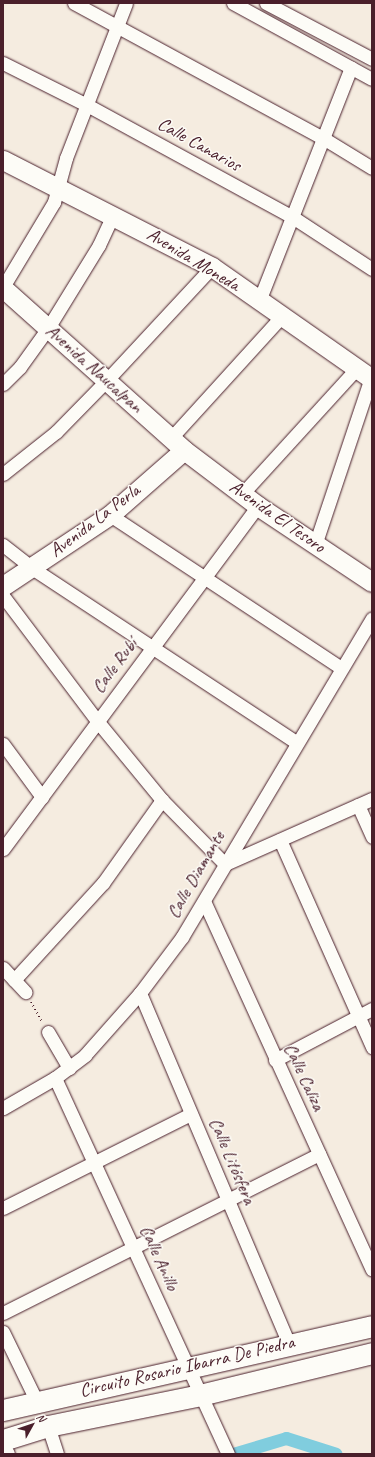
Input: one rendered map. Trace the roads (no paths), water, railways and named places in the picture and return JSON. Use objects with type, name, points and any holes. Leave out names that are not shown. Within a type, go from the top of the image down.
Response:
[{"type":"main road","name":"Avenida Moneda","points":[[3,160],[212,267],[366,375]]},
{"type":"main road","name":"Avenida Naucalpan","points":[[3,288],[177,444]]},
{"type":"main road","name":"Avenida El Tesoro","points":[[177,444],[258,506],[372,582]]},
{"type":"main road","name":"Avenida La Perla","points":[[3,586],[110,515],[177,444]]},
{"type":"main road","name":"Circuito Rosario Ibarra De Piedra","points":[[3,1410],[372,1326]]},
{"type":"main road","points":[[3,1440],[48,1426],[200,1395],[372,1352]]},
{"type":"street","points":[[74,3],[323,138],[372,168]]},
{"type":"street","points":[[3,288],[47,216],[126,3]]},
{"type":"street","points":[[266,3],[372,59]]},
{"type":"street","points":[[239,6],[372,79]]},
{"type":"street","name":"Calle Canarios","points":[[3,63],[87,105],[291,216],[372,269]]},
{"type":"street","points":[[259,301],[291,216],[351,68]]},
{"type":"street","points":[[3,384],[20,367],[48,328],[99,245],[113,215]]},
{"type":"street","points":[[3,474],[56,432],[106,381],[212,267]]},
{"type":"street","points":[[177,444],[282,316]]},
{"type":"street","points":[[242,494],[366,375]]},
{"type":"street","points":[[315,545],[366,375]]},
{"type":"street","name":"Calle Rubí","points":[[4,844],[42,797],[258,506]]},
{"type":"street","points":[[110,515],[341,668]]},
{"type":"street","points":[[3,545],[32,568],[154,646],[296,742]]},
{"type":"street","points":[[3,596],[98,722],[162,800],[225,864],[372,799]]},
{"type":"street","name":"Calle Diamante","points":[[3,1108],[56,1078],[69,1068],[102,1038],[140,993],[182,937],[296,742],[372,618]]},
{"type":"street","points":[[3,744],[42,797]]},
{"type":"street","points":[[14,980],[103,882],[162,800]]},
{"type":"street","points":[[358,805],[372,837]]},
{"type":"street","points":[[280,840],[372,1047]]},
{"type":"street","name":"Calle Caliza","points":[[204,901],[275,1060],[372,1268]]},
{"type":"street","points":[[3,968],[25,992]]},
{"type":"street","name":"Calle Litósfera","points":[[140,993],[290,1344]]},
{"type":"street","points":[[275,1060],[372,1009]]},
{"type":"street","points":[[48,1032],[69,1068]]},
{"type":"street","name":"Calle Anillo","points":[[56,1078],[225,1449]]},
{"type":"street","points":[[3,1208],[191,1114]]},
{"type":"street","points":[[3,1313],[319,1154]]},
{"type":"street","points":[[3,1332],[37,1402]]},
{"type":"street","points":[[48,1426],[56,1454]]},
{"type":"street","points":[[3,1444],[8,1454]]},
{"type":"waterway","points":[[233,1454],[286,1438],[336,1454]]}]
